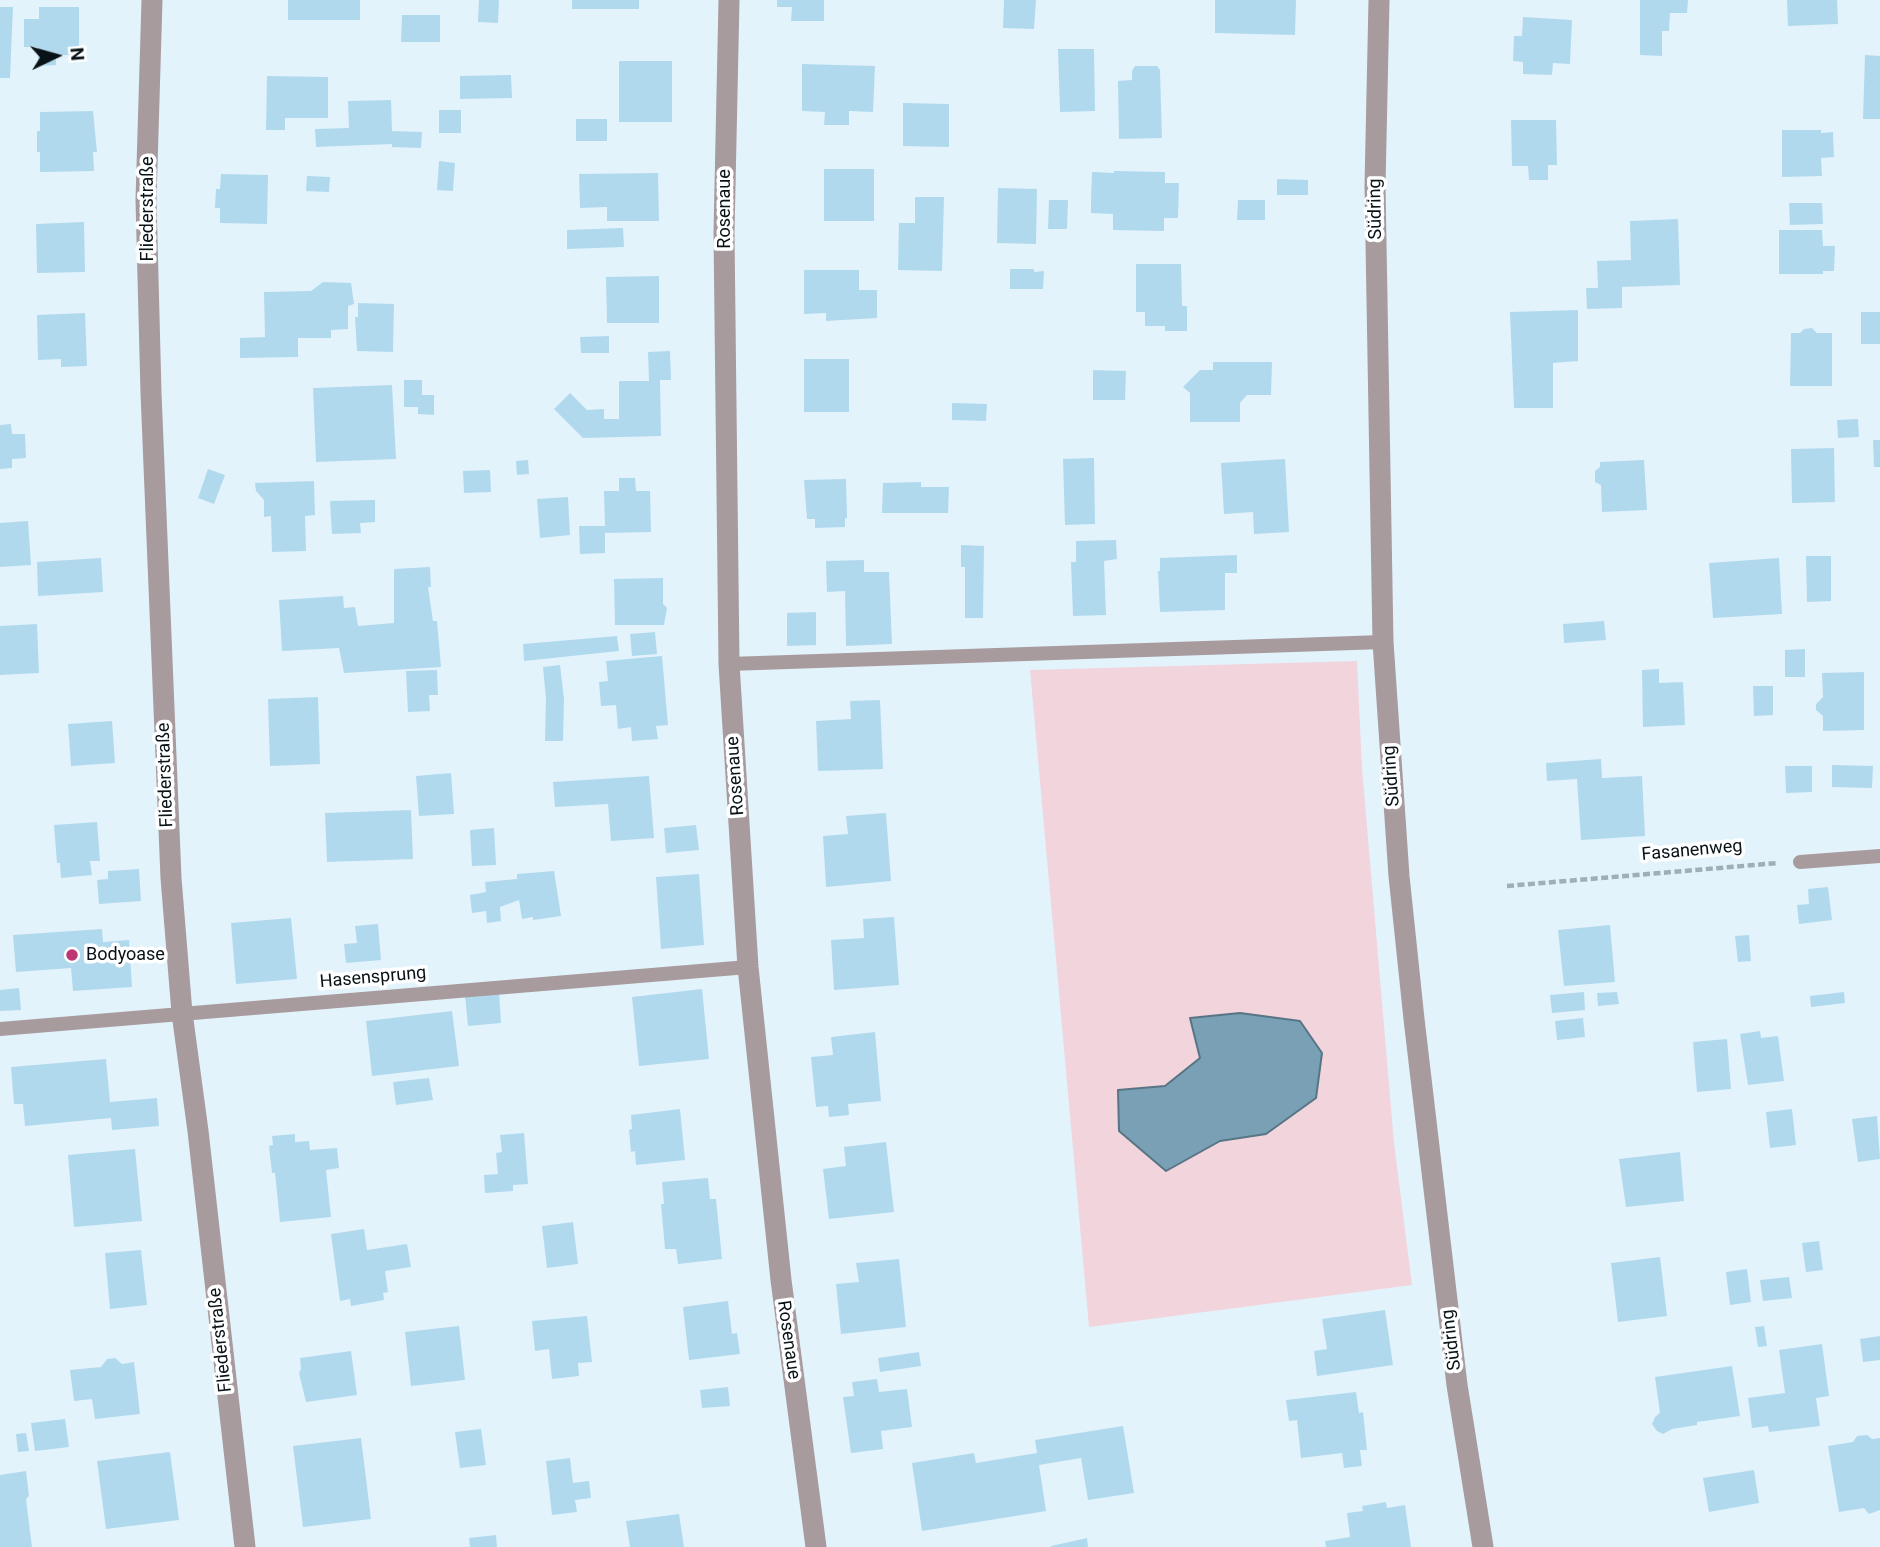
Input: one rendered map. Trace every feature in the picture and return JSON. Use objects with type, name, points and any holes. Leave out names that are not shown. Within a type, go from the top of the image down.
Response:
[{"type":"street","name":"Fliederstraße","points":[[152,0],[146,200],[151,393],[171,878],[182,1013],[245,1547]]},
{"type":"street","name":"Rosenaue","points":[[729,0],[724,233],[729,664],[748,967],[780,1280],[816,1547]]},
{"type":"street","name":"Südring","points":[[1379,0],[1375,186],[1383,642],[1399,876],[1414,1019],[1457,1385],[1483,1547]]},
{"type":"lane","points":[[729,664],[1383,642]]},
{"type":"lane","points":[[1800,862],[1880,856]]},
{"type":"lane","name":"Hasensprung","points":[[0,1029],[748,967]]},
{"type":"path","name":"Fasanenweg","points":[[1507,886],[1800,862]]},
{"type":"shaded area","points":[[1357,661],[1362,768],[1394,1143],[1412,1285],[1089,1327],[1030,670]],"holes":[[[1190,1018],[1322,1053],[1316,1098],[1266,1134],[1220,1141],[1166,1170],[1118,1090],[1165,1086],[1200,1058]]]},
{"type":"water","points":[[1240,1013],[1300,1021],[1322,1053],[1316,1098],[1266,1134],[1220,1141],[1166,1171],[1119,1131],[1118,1090],[1165,1086],[1200,1058],[1190,1018]]},
{"type":"building","points":[[288,0],[360,0],[360,20],[288,20]]},
{"type":"building","points":[[479,0],[499,0],[498,23],[478,22]]},
{"type":"building","points":[[572,0],[639,0],[639,9],[572,9]]},
{"type":"building","points":[[777,0],[824,0],[824,21],[791,21],[792,7],[777,7]]},
{"type":"building","points":[[1004,0],[1036,0],[1034,29],[1003,28]]},
{"type":"building","points":[[1215,0],[1296,0],[1295,35],[1215,33]]},
{"type":"building","points":[[1640,0],[1688,0],[1687,13],[1670,13],[1669,31],[1662,31],[1662,56],[1640,55]]},
{"type":"building","points":[[1787,0],[1837,0],[1838,24],[1788,26]]},
{"type":"building","points":[[0,7],[13,7],[10,78],[0,78]]},
{"type":"building","points":[[39,7],[79,7],[79,55],[56,55],[56,65],[38,66],[38,47],[24,47],[24,19],[39,19]]},
{"type":"building","points":[[402,15],[440,15],[440,42],[401,42]]},
{"type":"building","points":[[1523,17],[1572,20],[1570,64],[1553,63],[1552,75],[1523,74],[1523,62],[1513,61],[1514,36],[1522,36]]},
{"type":"building","points":[[1058,49],[1094,49],[1095,111],[1060,112]]},
{"type":"building","points":[[1865,55],[1880,56],[1880,119],[1863,119]]},
{"type":"building","points":[[619,61],[672,61],[672,122],[619,122]]},
{"type":"building","points":[[802,64],[875,66],[873,112],[849,111],[849,125],[824,125],[825,112],[802,111]]},
{"type":"building","points":[[1135,66],[1157,66],[1160,70],[1162,138],[1119,139],[1118,81],[1132,80]]},
{"type":"building","points":[[511,75],[512,98],[460,99],[460,76]]},
{"type":"building","points":[[267,76],[328,77],[328,118],[285,118],[285,130],[266,130]]},
{"type":"building","points":[[391,100],[392,131],[422,132],[421,148],[392,147],[392,144],[316,147],[315,129],[349,128],[348,101]]},
{"type":"building","points":[[903,103],[949,104],[949,147],[903,146]]},
{"type":"building","points":[[439,110],[461,110],[461,133],[439,133]]},
{"type":"building","points":[[93,111],[97,152],[93,152],[94,171],[40,172],[37,131],[40,131],[40,112]]},
{"type":"building","points":[[576,119],[607,119],[607,141],[576,141]]},
{"type":"building","points":[[1511,120],[1556,120],[1557,165],[1548,165],[1548,180],[1529,180],[1528,166],[1512,166]]},
{"type":"building","points":[[1782,130],[1833,132],[1834,157],[1821,158],[1822,176],[1782,177]]},
{"type":"building","points":[[439,161],[455,163],[453,191],[437,190]]},
{"type":"building","points":[[824,169],[874,169],[874,221],[824,221]]},
{"type":"building","points":[[1092,172],[1165,172],[1165,183],[1179,183],[1178,218],[1164,218],[1164,231],[1113,230],[1113,214],[1091,213],[1091,199]]},
{"type":"building","points":[[658,173],[659,221],[607,221],[607,207],[580,208],[579,174]]},
{"type":"building","points":[[221,174],[268,175],[267,224],[220,223],[220,208],[215,208],[216,189],[220,189]]},
{"type":"building","points":[[307,176],[330,177],[329,192],[306,191]]},
{"type":"building","points":[[1277,179],[1308,180],[1308,195],[1277,195]]},
{"type":"building","points":[[998,188],[1037,189],[1036,244],[997,243]]},
{"type":"building","points":[[915,197],[944,197],[942,271],[898,270],[899,223],[915,223]]},
{"type":"building","points":[[1049,200],[1068,200],[1067,229],[1048,229]]},
{"type":"building","points":[[1238,200],[1265,200],[1265,220],[1237,220]]},
{"type":"building","points":[[1789,203],[1822,203],[1823,224],[1790,225]]},
{"type":"building","points":[[1678,219],[1680,285],[1622,287],[1622,308],[1587,309],[1586,288],[1598,288],[1597,261],[1631,260],[1630,221]]},
{"type":"building","points":[[84,222],[85,272],[37,273],[36,224]]},
{"type":"building","points":[[623,228],[624,247],[567,249],[567,230]]},
{"type":"building","points":[[1779,230],[1822,230],[1823,246],[1835,246],[1834,271],[1823,271],[1823,274],[1779,274]]},
{"type":"building","points":[[1136,264],[1181,264],[1182,306],[1187,306],[1187,331],[1165,331],[1165,326],[1145,326],[1145,312],[1136,312]]},
{"type":"building","points":[[1010,269],[1044,271],[1043,289],[1010,289]]},
{"type":"building","points":[[804,270],[859,270],[859,290],[877,290],[877,318],[826,321],[826,313],[804,314]]},
{"type":"building","points":[[659,276],[659,323],[607,323],[606,277]]},
{"type":"building","points":[[323,282],[351,283],[354,304],[348,306],[348,329],[331,330],[331,338],[298,338],[298,357],[240,358],[240,338],[265,337],[264,292],[311,291]]},
{"type":"building","points":[[358,303],[394,304],[393,352],[357,351],[355,317],[358,317]]},
{"type":"building","points":[[1578,310],[1578,361],[1553,363],[1553,408],[1514,408],[1510,312]]},
{"type":"building","points":[[1861,312],[1880,312],[1880,344],[1861,344]]},
{"type":"building","points":[[85,313],[87,366],[61,367],[61,359],[38,360],[37,315]]},
{"type":"building","points":[[1812,328],[1817,333],[1832,333],[1832,386],[1790,386],[1791,333]]},
{"type":"building","points":[[609,336],[609,353],[581,353],[580,337]]},
{"type":"building","points":[[670,351],[671,380],[660,380],[661,436],[583,438],[554,409],[570,393],[587,410],[604,409],[604,419],[619,419],[619,381],[649,381],[648,352]]},
{"type":"building","points":[[804,359],[849,359],[849,412],[804,412]]},
{"type":"building","points":[[1213,362],[1272,362],[1271,395],[1247,395],[1240,403],[1240,422],[1190,422],[1190,393],[1183,387],[1200,370],[1213,370]]},
{"type":"building","points":[[1093,370],[1126,371],[1125,400],[1093,400]]},
{"type":"building","points":[[404,380],[422,380],[422,395],[434,395],[434,415],[418,414],[418,407],[404,407]]},
{"type":"building","points":[[392,385],[396,459],[316,462],[313,388]]},
{"type":"building","points":[[952,403],[987,404],[986,421],[952,420]]},
{"type":"building","points":[[1858,419],[1859,437],[1838,438],[1837,420]]},
{"type":"building","points":[[11,424],[12,434],[25,434],[26,458],[12,459],[12,468],[0,469],[0,425]]},
{"type":"building","points":[[1873,440],[1880,440],[1880,467],[1874,467]]},
{"type":"building","points":[[1834,448],[1835,502],[1792,503],[1791,449]]},
{"type":"building","points":[[1094,458],[1095,524],[1065,525],[1063,459]]},
{"type":"building","points":[[1285,459],[1289,532],[1254,534],[1253,512],[1224,514],[1221,463]]},
{"type":"building","points":[[528,460],[529,474],[517,475],[516,461]]},
{"type":"building","points":[[1644,460],[1647,510],[1602,512],[1601,485],[1595,482],[1595,471],[1600,467],[1600,462]]},
{"type":"building","points":[[208,469],[225,475],[214,504],[198,498]]},
{"type":"building","points":[[490,470],[491,492],[464,493],[463,471]]},
{"type":"building","points":[[619,478],[635,478],[636,491],[650,491],[651,532],[605,533],[605,553],[580,554],[579,526],[605,526],[604,491],[619,491]]},
{"type":"building","points":[[846,479],[845,527],[815,528],[815,519],[807,519],[804,480]]},
{"type":"building","points":[[314,481],[315,515],[305,516],[306,551],[272,552],[271,516],[264,517],[264,500],[256,491],[255,483]]},
{"type":"building","points":[[921,482],[921,487],[949,487],[948,513],[882,513],[883,483]]},
{"type":"building","points":[[568,497],[570,535],[540,538],[537,499]]},
{"type":"building","points":[[375,500],[375,522],[360,523],[361,533],[332,534],[330,501]]},
{"type":"building","points":[[28,521],[31,565],[0,567],[0,523]]},
{"type":"building","points":[[1116,540],[1117,559],[1104,561],[1106,615],[1073,616],[1071,562],[1076,562],[1076,541]]},
{"type":"building","points":[[961,545],[984,546],[983,618],[965,618],[965,567],[961,567]]},
{"type":"building","points":[[1237,555],[1237,573],[1225,573],[1225,610],[1160,612],[1160,558]]},
{"type":"building","points":[[1806,556],[1831,556],[1831,601],[1807,602]]},
{"type":"building","points":[[101,558],[103,592],[38,596],[37,562]]},
{"type":"building","points":[[1779,558],[1782,614],[1713,618],[1709,563]]},
{"type":"building","points":[[864,560],[864,572],[889,572],[892,644],[846,646],[845,591],[827,592],[826,561]]},
{"type":"building","points":[[430,567],[431,587],[428,587],[433,621],[437,621],[441,667],[344,673],[339,648],[282,651],[279,600],[343,596],[344,608],[355,607],[358,626],[394,623],[394,569]]},
{"type":"building","points":[[663,578],[663,604],[667,608],[664,625],[615,625],[614,579]]},
{"type":"building","points":[[816,612],[816,645],[787,646],[787,613]]},
{"type":"building","points":[[1604,621],[1606,640],[1564,643],[1563,624]]},
{"type":"building","points":[[37,624],[39,673],[0,675],[0,626]]},
{"type":"building","points":[[655,632],[657,654],[632,656],[630,634]]},
{"type":"building","points":[[617,636],[619,651],[524,661],[523,644]]},
{"type":"building","points":[[1805,649],[1805,677],[1785,677],[1785,650]]},
{"type":"building","points":[[662,656],[668,725],[656,726],[658,739],[632,741],[631,727],[618,729],[616,705],[601,706],[599,682],[608,681],[606,661]]},
{"type":"building","points":[[560,665],[564,699],[563,741],[545,741],[546,699],[543,667]]},
{"type":"building","points":[[1659,669],[1659,683],[1683,682],[1685,725],[1643,727],[1642,670]]},
{"type":"building","points":[[437,670],[438,695],[429,695],[430,711],[408,712],[406,671]]},
{"type":"building","points":[[1864,672],[1864,730],[1823,731],[1823,716],[1816,710],[1816,704],[1823,697],[1822,673]]},
{"type":"building","points":[[1753,686],[1773,686],[1773,715],[1754,716]]},
{"type":"building","points":[[318,697],[320,764],[270,766],[268,699]]},
{"type":"building","points":[[880,700],[883,769],[818,771],[816,721],[851,719],[850,701]]},
{"type":"building","points":[[112,721],[115,763],[71,766],[68,724]]},
{"type":"building","points":[[1601,759],[1602,778],[1642,776],[1645,836],[1581,840],[1577,779],[1547,781],[1546,763]]},
{"type":"building","points":[[1832,765],[1873,766],[1872,788],[1832,787]]},
{"type":"building","points":[[1785,766],[1812,766],[1812,792],[1786,793]]},
{"type":"building","points":[[451,773],[454,814],[419,816],[416,776]]},
{"type":"building","points":[[649,776],[654,838],[611,841],[608,804],[555,807],[553,782]]},
{"type":"building","points":[[411,810],[413,859],[327,862],[325,813]]},
{"type":"building","points":[[886,813],[891,881],[826,887],[823,836],[848,834],[846,816]]},
{"type":"building","points":[[97,822],[100,861],[90,861],[92,875],[61,878],[54,825]]},
{"type":"building","points":[[696,825],[699,850],[666,853],[664,828]]},
{"type":"building","points":[[494,828],[496,865],[472,866],[470,830]]},
{"type":"building","points":[[139,869],[141,901],[99,904],[97,880],[108,879],[108,871]]},
{"type":"building","points":[[554,871],[561,916],[522,919],[519,900],[500,907],[501,921],[487,923],[486,911],[472,913],[470,895],[486,892],[485,882],[517,879],[517,874]]},
{"type":"building","points":[[699,874],[704,945],[661,949],[656,877]]},
{"type":"building","points":[[1828,887],[1832,920],[1799,924],[1797,905],[1809,904],[1808,889]]},
{"type":"building","points":[[894,917],[899,985],[834,990],[831,940],[864,938],[863,919]]},
{"type":"building","points":[[291,918],[297,979],[236,984],[231,923]]},
{"type":"building","points":[[378,924],[381,960],[346,963],[344,944],[357,943],[355,926]]},
{"type":"building","points":[[1610,925],[1615,982],[1564,986],[1558,930]]},
{"type":"building","name":"Bodyoase","points":[[102,929],[103,942],[129,940],[132,987],[73,991],[71,968],[16,972],[13,935]]},
{"type":"building","points":[[1749,935],[1751,961],[1738,962],[1735,936]]},
{"type":"building","points":[[19,988],[21,1010],[0,1011],[0,990]]},
{"type":"building","points":[[702,989],[709,1059],[639,1066],[632,997]]},
{"type":"building","points":[[499,991],[501,1023],[468,1026],[465,995]]},
{"type":"building","points":[[1584,992],[1585,1010],[1552,1013],[1550,995]]},
{"type":"building","points":[[1617,992],[1619,1004],[1598,1006],[1597,993]]},
{"type":"building","points":[[1844,992],[1845,1003],[1811,1007],[1810,996]]},
{"type":"building","points":[[452,1011],[459,1066],[372,1076],[366,1021]]},
{"type":"building","points":[[1583,1018],[1585,1037],[1557,1040],[1555,1021]]},
{"type":"building","points":[[1760,1031],[1761,1038],[1778,1036],[1784,1081],[1748,1085],[1740,1034]]},
{"type":"building","points":[[875,1032],[881,1101],[848,1104],[849,1115],[829,1117],[828,1106],[816,1107],[811,1057],[833,1055],[831,1037]]},
{"type":"building","points":[[1727,1039],[1731,1089],[1697,1092],[1693,1042]]},
{"type":"building","points":[[106,1059],[110,1102],[157,1098],[159,1126],[112,1130],[111,1118],[25,1126],[23,1104],[14,1104],[11,1067]]},
{"type":"building","points":[[429,1078],[433,1100],[396,1105],[393,1082]]},
{"type":"building","points":[[680,1109],[685,1160],[636,1165],[635,1151],[631,1152],[631,1115]]},
{"type":"building","points":[[1792,1109],[1796,1145],[1770,1148],[1766,1112]]},
{"type":"building","points":[[1877,1116],[1880,1159],[1858,1162],[1852,1119]]},
{"type":"building","points":[[524,1133],[528,1184],[513,1185],[513,1191],[485,1193],[484,1175],[498,1174],[496,1153],[502,1152],[500,1135]]},
{"type":"building","points":[[295,1134],[295,1142],[309,1141],[310,1150],[337,1148],[339,1168],[326,1170],[331,1217],[280,1222],[269,1146],[273,1145],[272,1136]]},
{"type":"building","points":[[886,1142],[894,1212],[829,1219],[823,1169],[846,1166],[844,1147]]},
{"type":"building","points":[[135,1149],[142,1221],[74,1227],[68,1155]]},
{"type":"building","points":[[1680,1152],[1684,1201],[1626,1207],[1619,1159]]},
{"type":"building","points":[[708,1178],[710,1199],[716,1199],[722,1259],[678,1264],[676,1249],[665,1249],[662,1182]]},
{"type":"building","points":[[573,1222],[578,1264],[547,1268],[542,1226]]},
{"type":"building","points":[[364,1229],[367,1250],[407,1244],[411,1267],[385,1271],[388,1292],[383,1293],[384,1300],[351,1306],[350,1299],[340,1301],[331,1234]]},
{"type":"building","points":[[1819,1241],[1823,1270],[1806,1272],[1802,1243]]},
{"type":"building","points":[[141,1250],[147,1305],[110,1309],[105,1253]]},
{"type":"building","points":[[1660,1257],[1667,1316],[1618,1322],[1611,1263]]},
{"type":"building","points":[[899,1259],[906,1327],[841,1334],[836,1284],[859,1282],[856,1263]]},
{"type":"building","points":[[1747,1269],[1751,1302],[1730,1305],[1726,1272]]},
{"type":"building","points":[[1789,1277],[1792,1298],[1763,1301],[1760,1280]]},
{"type":"building","points":[[728,1301],[732,1334],[737,1333],[740,1354],[689,1360],[683,1307]]},
{"type":"building","points":[[1385,1310],[1393,1365],[1317,1376],[1314,1351],[1327,1349],[1322,1319]]},
{"type":"building","points":[[587,1316],[592,1362],[578,1363],[579,1376],[552,1379],[549,1349],[535,1351],[532,1321]]},
{"type":"building","points":[[459,1326],[465,1380],[411,1386],[405,1332]]},
{"type":"building","points":[[1764,1326],[1767,1346],[1758,1347],[1755,1327]]},
{"type":"building","points":[[1880,1336],[1880,1360],[1863,1362],[1860,1339]]},
{"type":"building","points":[[1822,1344],[1829,1396],[1816,1398],[1820,1426],[1769,1432],[1768,1426],[1752,1428],[1748,1398],[1785,1393],[1779,1350]]},
{"type":"building","points":[[351,1351],[357,1395],[306,1402],[299,1373],[300,1358]]},
{"type":"building","points":[[919,1352],[921,1366],[880,1372],[878,1358]]},
{"type":"building","points":[[115,1358],[122,1364],[134,1362],[140,1414],[95,1419],[92,1399],[74,1401],[70,1370],[101,1367],[107,1359]]},
{"type":"building","points":[[1732,1366],[1740,1416],[1697,1422],[1697,1425],[1672,1429],[1663,1434],[1657,1431],[1652,1424],[1660,1413],[1655,1377]]},
{"type":"building","points":[[877,1379],[879,1392],[907,1389],[912,1427],[881,1431],[883,1449],[851,1453],[843,1397],[854,1396],[852,1382]]},
{"type":"building","points":[[728,1387],[730,1406],[702,1408],[700,1390]]},
{"type":"building","points":[[1356,1392],[1359,1413],[1363,1412],[1367,1450],[1360,1450],[1362,1466],[1344,1468],[1342,1453],[1301,1458],[1297,1420],[1289,1421],[1286,1400]]},
{"type":"building","points":[[65,1419],[69,1447],[35,1451],[31,1423]]},
{"type":"building","points":[[1123,1426],[1134,1493],[1088,1500],[1081,1458],[1039,1465],[1046,1511],[922,1531],[912,1463],[974,1453],[976,1463],[1037,1453],[1035,1440]]},
{"type":"building","points":[[481,1429],[486,1465],[460,1468],[455,1432]]},
{"type":"building","points":[[26,1433],[29,1451],[18,1452],[16,1434]]},
{"type":"building","points":[[1867,1435],[1872,1439],[1880,1438],[1880,1510],[1869,1514],[1864,1508],[1839,1512],[1828,1446],[1853,1442],[1857,1436]]},
{"type":"building","points":[[361,1438],[371,1519],[303,1527],[293,1446]]},
{"type":"building","points":[[170,1452],[179,1520],[106,1529],[97,1461]]},
{"type":"building","points":[[570,1458],[573,1483],[589,1481],[591,1498],[575,1500],[577,1512],[552,1515],[546,1461]]},
{"type":"building","points":[[1754,1470],[1759,1503],[1709,1512],[1703,1478]]},
{"type":"building","points":[[26,1471],[29,1496],[26,1499],[32,1547],[0,1547],[0,1475]]},
{"type":"building","points":[[1386,1502],[1387,1508],[1405,1505],[1411,1547],[1326,1547],[1325,1541],[1350,1537],[1347,1513],[1363,1511],[1362,1506]]},
{"type":"building","points":[[679,1514],[684,1547],[630,1547],[626,1521]]},
{"type":"building","points":[[496,1535],[497,1547],[470,1547],[469,1538]]},
{"type":"building","points":[[1087,1538],[1088,1547],[1051,1547],[1051,1546]]},
{"type":"place","name":"Bodyoase","points":[[72,955]]}]
